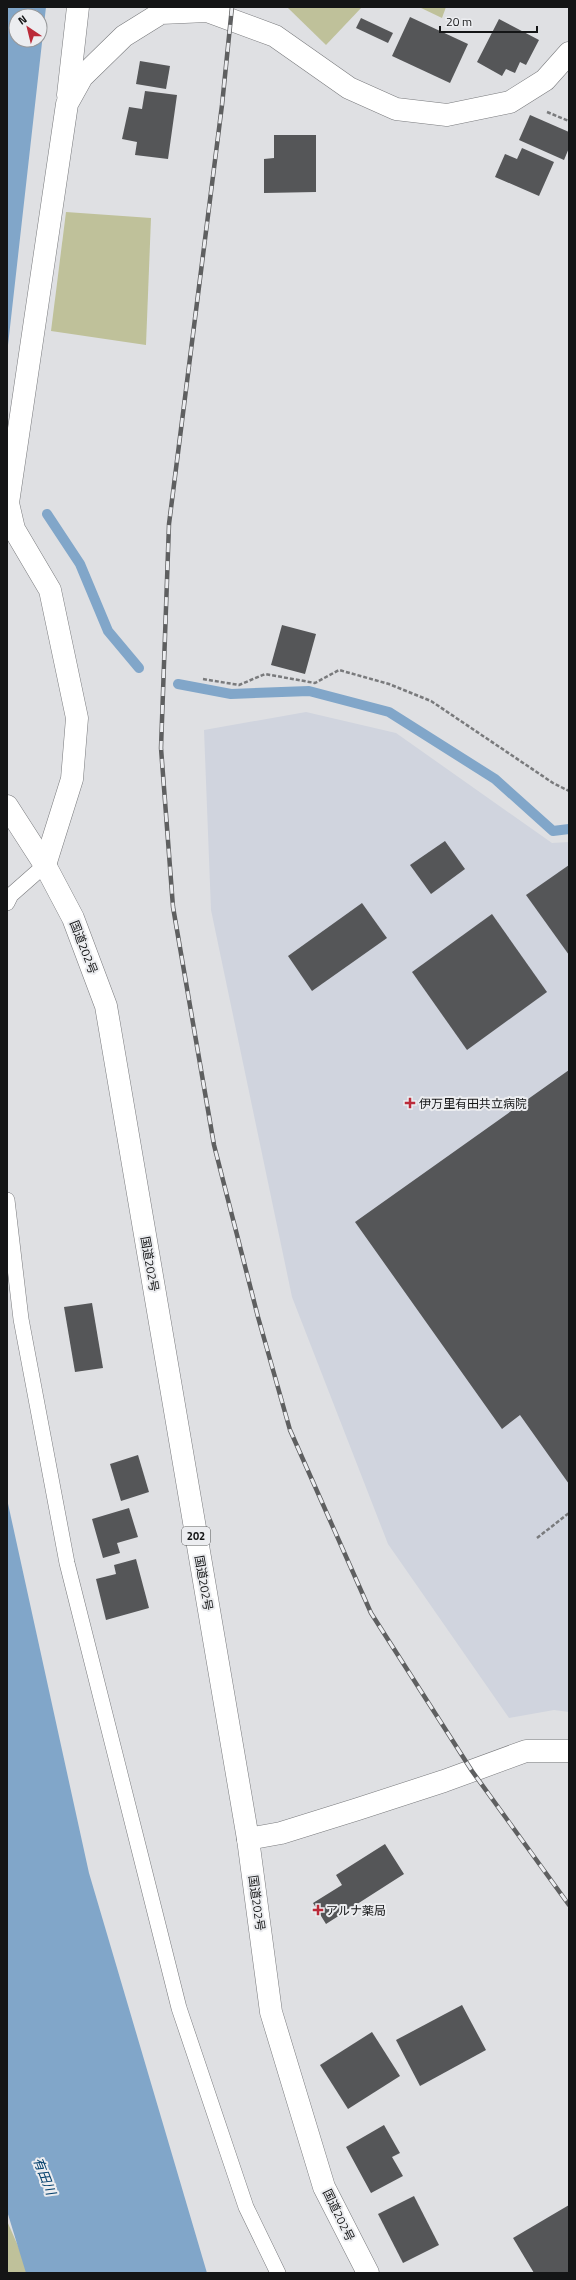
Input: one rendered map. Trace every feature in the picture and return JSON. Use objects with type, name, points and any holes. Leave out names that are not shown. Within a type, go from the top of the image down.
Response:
[{"type":"main road","points":[[45,865],[72,779],[77,718],[50,590],[14,529],[8,503],[67,104],[78,7]]},
{"type":"main road","points":[[67,104],[82,77],[124,36],[161,13],[207,11],[219,15],[275,36],[349,88],[396,109],[447,115],[510,102],[545,80],[569,53]]},
{"type":"main road","name":"国道202号","points":[[7,806],[45,865],[73,918],[106,1006],[248,1839],[271,2012],[324,2187],[368,2273]]},
{"type":"main road","points":[[248,1839],[281,1833],[444,1781],[526,1751],[569,1751]]},
{"type":"lane","points":[[7,903],[11,895],[45,865]]},
{"type":"lane","points":[[7,1200],[21,1319],[67,1562],[173,1985],[246,2207],[278,2273]]},
{"type":"path","points":[[203,679],[239,685],[265,674],[315,683],[339,670],[389,684],[431,701],[553,783],[569,790]]},
{"type":"path","points":[[537,1538],[569,1513]]},
{"type":"shaded area","name":"伊万里有田共立病院","points":[[306,712],[396,733],[552,843],[569,842],[569,1712],[554,1710],[509,1718],[388,1544],[292,1297],[211,910],[204,730]]},
{"type":"green space","points":[[287,7],[362,7],[326,45]]},
{"type":"green space","points":[[419,7],[446,7],[442,18]]},
{"type":"green space","points":[[66,212],[151,218],[146,345],[51,331]]},
{"type":"green space","points":[[7,2221],[30,2273],[7,2273]]},
{"type":"water","points":[[7,7],[46,7],[8,8],[8,48],[41,48],[7,354]]},
{"type":"water","name":"有田川","points":[[7,1499],[89,1873],[207,2273],[26,2273],[7,2211]]},
{"type":"building","points":[[410,17],[468,44],[450,83],[392,56]]},
{"type":"building","points":[[361,18],[393,33],[388,43],[356,28]]},
{"type":"building","points":[[499,19],[539,40],[526,65],[520,62],[515,73],[506,69],[502,76],[477,62]]},
{"type":"building","points":[[140,61],[170,66],[166,89],[136,84]]},
{"type":"building","points":[[145,91],[177,95],[168,159],[135,155],[137,142],[122,139],[129,107],[142,109]]},
{"type":"building","points":[[530,115],[569,132],[569,148],[564,160],[519,140]]},
{"type":"building","points":[[274,135],[316,135],[316,192],[264,193],[264,159],[274,158]]},
{"type":"building","points":[[522,148],[554,162],[539,196],[495,177],[505,154],[517,159]]},
{"type":"building","points":[[282,625],[316,634],[305,674],[271,665]]},
{"type":"building","points":[[445,841],[465,869],[431,894],[410,865]]},
{"type":"building","points":[[569,865],[569,955],[526,895]]},
{"type":"building","points":[[362,903],[387,938],[312,991],[288,956]]},
{"type":"building","points":[[492,914],[547,992],[467,1050],[412,972]]},
{"type":"building","points":[[569,1070],[569,1484],[520,1415],[502,1429],[355,1222]]},
{"type":"building","points":[[92,1303],[103,1368],[75,1372],[64,1307]]},
{"type":"building","points":[[138,1455],[149,1492],[121,1501],[110,1464]]},
{"type":"building","points":[[129,1508],[138,1537],[117,1543],[120,1553],[103,1558],[92,1519]]},
{"type":"building","points":[[136,1559],[149,1608],[106,1620],[96,1579],[116,1574],[114,1565]]},
{"type":"building","points":[[385,1844],[404,1874],[326,1924],[313,1903],[342,1885],[336,1875]]},
{"type":"building","points":[[462,2005],[486,2050],[420,2086],[396,2040]]},
{"type":"building","points":[[372,2032],[400,2076],[348,2109],[320,2065]]},
{"type":"building","points":[[384,2125],[400,2153],[392,2157],[403,2176],[371,2193],[346,2147]]},
{"type":"building","points":[[414,2196],[439,2245],[403,2263],[378,2214]]},
{"type":"building","points":[[569,2205],[569,2273],[534,2273],[513,2238]]},
{"type":"waterway","points":[[47,514],[80,564],[108,631],[139,668]]},
{"type":"waterway","points":[[178,684],[231,694],[309,691],[389,712],[495,779],[553,831],[569,829]]},
{"type":"railway","points":[[232,7],[222,105],[169,524],[161,748],[173,907],[214,1145],[258,1317],[290,1430],[371,1613],[472,1771],[569,1905]]},
{"type":"place","name":"伊万里有田共立病院","points":[[410,1103]]},
{"type":"place","name":"アルナ薬局","points":[[318,1910]]}]
